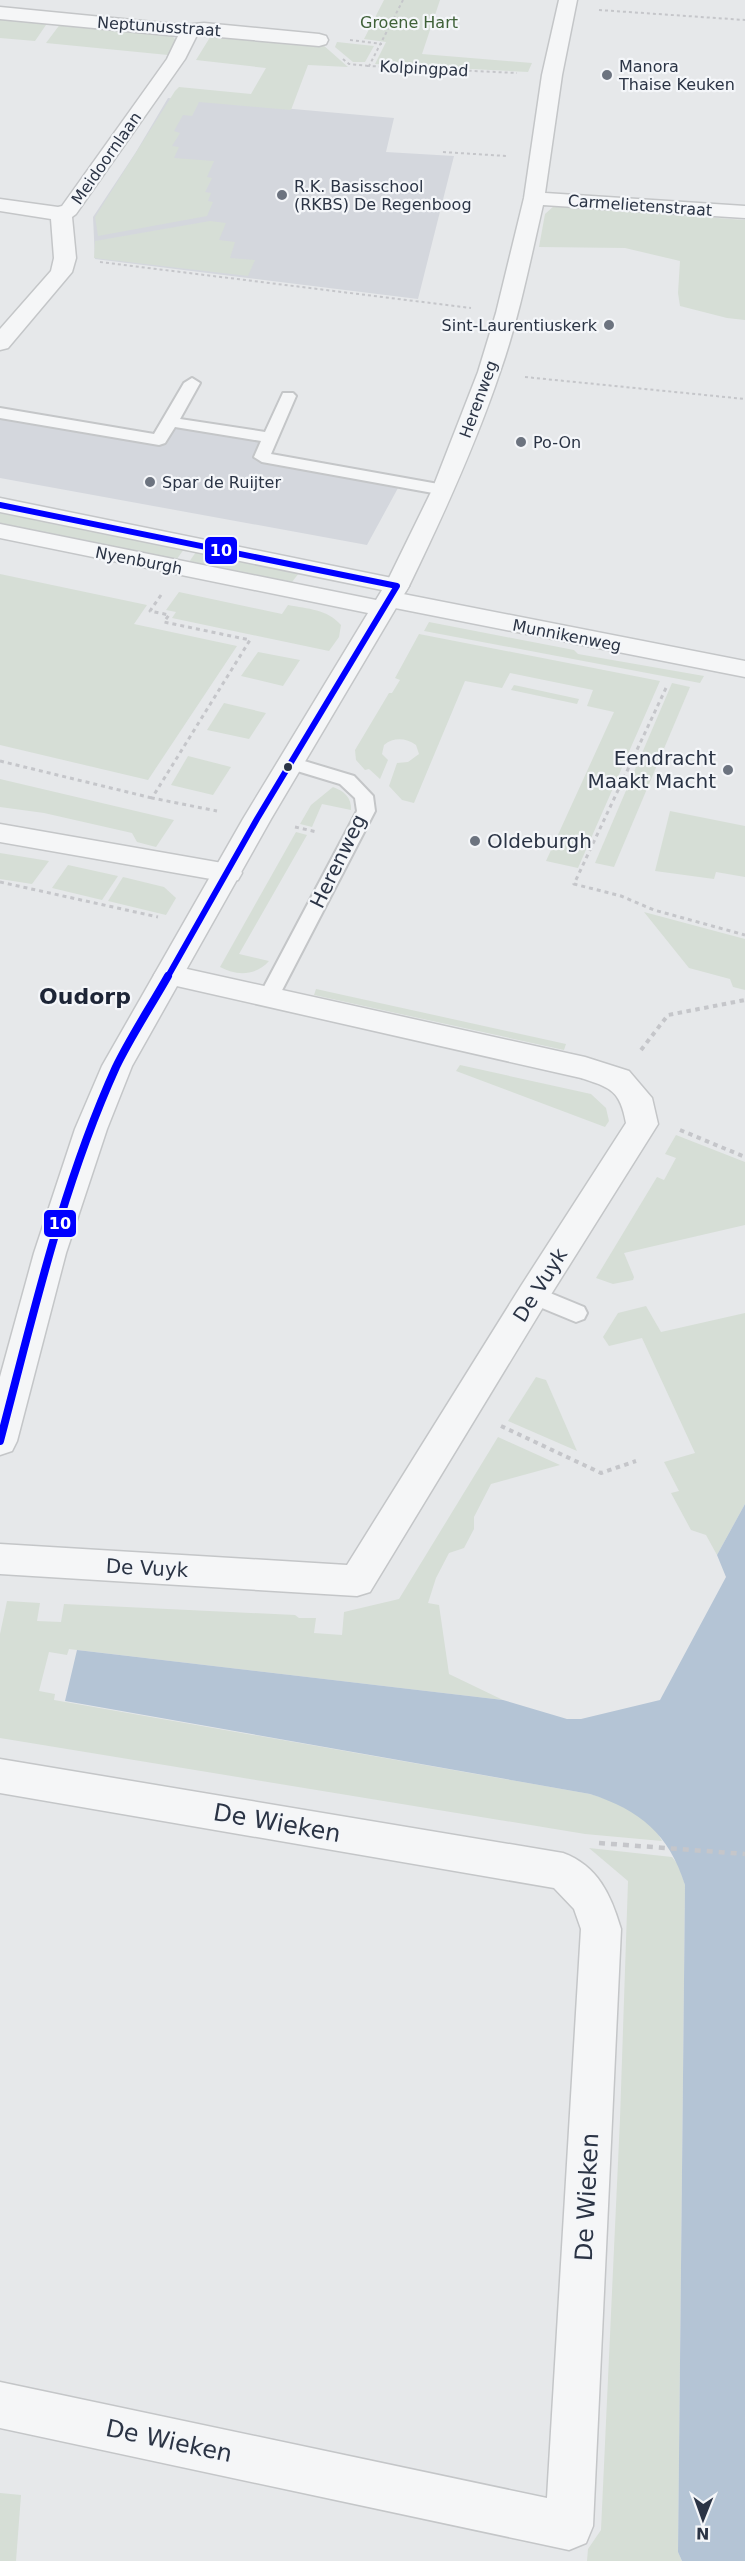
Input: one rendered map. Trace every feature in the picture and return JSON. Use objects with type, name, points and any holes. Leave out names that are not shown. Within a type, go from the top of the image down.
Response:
[{"type":"street","name":"Herenweg","points":[[0,1441],[50,1253],[91,1129],[117,1066],[291,763],[390,598],[444,490],[489,372],[507,313],[534,198],[552,75],[567,4]]},
{"type":"street","name":"Neptunusstraat","points":[[0,13],[184,32],[204,29],[319,40]]},
{"type":"street","name":"Meidoornlaan","points":[[65,258],[61,214],[69,210],[176,59],[188,35],[184,32]]},
{"type":"street","name":"Carmelietenstraat","points":[[534,198],[745,212]]},
{"type":"street","points":[[0,205],[61,214]]},
{"type":"street","points":[[0,343],[61,272],[65,258]]},
{"type":"street","name":"Nyenburgh","points":[[0,506],[390,598]]},
{"type":"street","name":"Nyenburgh","points":[[0,531],[180,568],[390,598]]},
{"type":"street","name":"Munnikenweg","points":[[390,598],[745,669]]},
{"type":"street","points":[[0,833],[228,873]]},
{"type":"street","points":[[169,975],[585,1068],[618,1079],[637,1098],[640,1114]]},
{"type":"street","name":"De Vuyk","points":[[0,1559],[357,1581],[532,1295],[642,1124],[640,1114]]},
{"type":"street","name":"De Wieken","points":[[0,1776],[563,1871],[583,1886],[594,1905],[601,1929],[569,2526],[0,2405]]},
{"type":"lane","points":[[0,413],[159,440],[192,383]]},
{"type":"lane","points":[[288,396],[262,457],[444,490]]},
{"type":"lane","points":[[170,422],[270,438]]},
{"type":"lane","name":"Herenweg","points":[[268,998],[366,811],[364,796],[347,780],[291,763]]},
{"type":"lane","points":[[532,1295],[576,1313]]},
{"type":"path","name":"Kolpingpad","points":[[403,0],[369,66],[552,75]]},
{"type":"path","points":[[567,4],[745,20]]},
{"type":"path","points":[[341,39],[382,44]]},
{"type":"path","points":[[443,152],[540,158]]},
{"type":"path","points":[[65,258],[507,313]]},
{"type":"path","points":[[489,372],[547,381],[745,399]]},
{"type":"path","points":[[152,798],[250,640],[164,622],[169,615],[150,611],[180,568]]},
{"type":"path","points":[[677,656],[669,681],[574,884],[621,896],[654,910],[745,935]]},
{"type":"path","points":[[0,761],[152,798],[226,813]]},
{"type":"path","points":[[0,882],[197,926]]},
{"type":"path","points":[[618,1079],[668,1015],[745,1000]]},
{"type":"path","points":[[640,1114],[745,1157]]},
{"type":"path","points":[[446,1435],[480,1451],[497,1424],[601,1473],[636,1461]]},
{"type":"path","points":[[627,1844],[745,1854]]},
{"type":"shaded area","points":[[168,98],[394,118],[386,152],[454,156],[418,299],[95,259],[93,217]]},
{"type":"shaded area","points":[[0,411],[166,438],[174,426],[263,441],[257,452],[404,477],[367,545],[0,478]]},
{"type":"green space","name":"Groene Hart","points":[[384,0],[440,0],[422,54],[532,63],[528,72],[375,64],[386,42],[364,39]]},
{"type":"green space","points":[[0,17],[48,22],[35,41],[0,38]]},
{"type":"green space","points":[[61,23],[171,35],[177,41],[168,55],[46,43]]},
{"type":"green space","points":[[212,34],[322,44],[348,67],[308,65],[291,110],[199,102],[192,116],[183,115],[174,131],[180,133],[172,146],[179,147],[174,158],[214,161],[207,177],[212,178],[205,192],[211,193],[208,201],[213,202],[207,216],[98,236],[95,217],[179,87],[251,94],[266,68],[196,60]]},
{"type":"green space","points":[[337,42],[374,46],[365,62],[353,62],[335,47]]},
{"type":"green space","points":[[554,206],[745,220],[745,320],[727,318],[680,306],[678,293],[680,261],[625,248],[539,247],[545,214]]},
{"type":"green space","points":[[210,221],[226,223],[219,240],[235,242],[230,258],[255,260],[248,276],[94,258],[95,241]]},
{"type":"green space","points":[[0,512],[184,549],[177,559],[0,523]]},
{"type":"green space","points":[[196,552],[299,573],[292,582],[189,562]]},
{"type":"green space","points":[[0,574],[147,605],[134,624],[237,646],[148,780],[0,745]]},
{"type":"green space","points":[[179,592],[282,614],[288,605],[317,610],[330,616],[341,625],[339,637],[329,651],[172,618],[176,612],[166,610]]},
{"type":"green space","points":[[429,622],[574,650],[578,654],[704,676],[700,683],[424,631]]},
{"type":"green space","points":[[419,634],[660,681],[578,868],[546,861],[614,712],[587,706],[593,690],[510,673],[502,688],[465,681],[414,803],[402,800],[389,786],[397,763],[408,762],[419,754],[416,745],[400,739],[384,745],[382,754],[388,760],[380,779],[369,769],[365,770],[356,760],[355,750],[389,693],[392,693],[400,680],[395,678]]},
{"type":"green space","points":[[258,652],[300,660],[283,686],[241,676]]},
{"type":"green space","points":[[672,683],[690,687],[614,867],[595,863]]},
{"type":"green space","points":[[514,685],[579,699],[577,704],[511,690]]},
{"type":"green space","points":[[224,703],[266,713],[249,739],[207,730]]},
{"type":"green space","points":[[188,756],[231,767],[213,795],[171,785]]},
{"type":"green space","points":[[0,779],[174,820],[156,847],[137,842],[132,833],[44,813],[0,807]]},
{"type":"green space","points":[[333,787],[346,795],[351,810],[322,804],[312,827],[300,824],[311,805]]},
{"type":"green space","points":[[670,811],[745,826],[745,877],[716,872],[714,879],[655,871]]},
{"type":"green space","points":[[296,832],[307,835],[239,954],[269,961],[258,970],[246,973],[233,972],[220,967]]},
{"type":"green space","points":[[0,853],[49,861],[32,884],[0,879]]},
{"type":"green space","points":[[68,865],[118,876],[102,900],[52,888]]},
{"type":"green space","points":[[123,877],[164,887],[176,898],[166,915],[108,901]]},
{"type":"green space","points":[[644,912],[745,939],[745,990],[733,987],[730,979],[689,968]]},
{"type":"green space","points":[[316,989],[566,1044],[564,1050],[314,995]]},
{"type":"green space","points":[[460,1065],[591,1094],[606,1108],[609,1121],[605,1127],[456,1071]]},
{"type":"green space","points":[[676,1135],[745,1162],[745,1225],[624,1253],[634,1277],[633,1280],[613,1284],[596,1278],[657,1177],[664,1180],[676,1158],[665,1154]]},
{"type":"green space","points":[[646,1306],[661,1332],[745,1313],[745,1504],[717,1555],[706,1535],[691,1530],[671,1493],[679,1491],[664,1462],[695,1453],[642,1338],[609,1346],[603,1337],[618,1313]]},
{"type":"green space","points":[[536,1377],[546,1380],[577,1451],[508,1421]]},
{"type":"green space","points":[[498,1437],[560,1465],[491,1484],[474,1517],[474,1529],[464,1548],[449,1553],[436,1578],[428,1603],[439,1605],[449,1674],[503,1700],[69,1649],[67,1655],[49,1652],[39,1691],[55,1694],[54,1700],[590,1794],[621,1805],[641,1816],[656,1831],[662,1841],[585,1834],[0,1738],[0,1634],[7,1601],[40,1603],[37,1621],[61,1622],[64,1604],[295,1615],[299,1618],[316,1618],[314,1633],[342,1635],[344,1612],[399,1599]]},
{"type":"green space","points":[[589,1848],[672,1857],[679,1866],[685,1885],[678,2552],[682,2561],[587,2561],[588,2549],[601,2530],[620,2119],[628,1881]]},
{"type":"green space","points":[[0,2493],[21,2495],[16,2561],[0,2561]]},
{"type":"water","points":[[745,1504],[745,2561],[682,2561],[678,2552],[685,1885],[678,1867],[661,1838],[638,1816],[608,1800],[590,1794],[65,1701],[77,1650],[503,1700],[567,1719],[581,1719],[660,1700],[726,1577],[717,1555]]},
{"type":"transit line","name":"10","points":[[0,505],[397,586],[257,819],[117,1066],[91,1129],[50,1253],[0,1441]]},
{"type":"place","name":"Manora Thaise Keuken","points":[[607,75]]},
{"type":"place","name":"R.K. Basisschool (RKBS) De Regenboog","points":[[282,195]]},
{"type":"place","name":"Sint-Laurentiuskerk","points":[[609,325]]},
{"type":"place","name":"Po-On","points":[[521,442]]},
{"type":"place","name":"Spar de Ruijter","points":[[150,482]]},
{"type":"place","name":"Eendracht Maakt Macht","points":[[728,770]]},
{"type":"place","name":"Oldeburgh","points":[[475,841]]},
{"type":"district","name":"Oudorp","points":[[85,996]]}]
